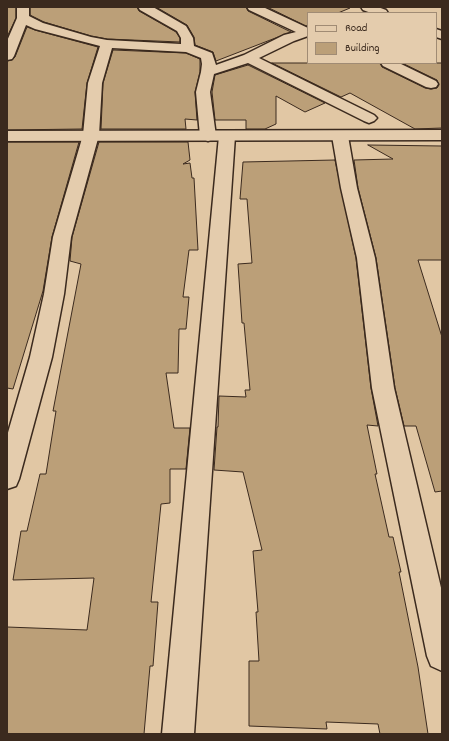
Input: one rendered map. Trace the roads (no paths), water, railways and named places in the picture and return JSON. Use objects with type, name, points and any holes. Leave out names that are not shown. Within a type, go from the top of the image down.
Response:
[{"type":"street","points":[[144,7],[182,29],[187,38],[188,48]]},
{"type":"street","points":[[254,7],[307,32]]},
{"type":"street","points":[[374,11],[392,7]]},
{"type":"street","points":[[7,56],[23,13],[39,26],[107,44],[188,48],[207,56],[209,64],[203,92],[217,136],[178,734]]},
{"type":"street","points":[[208,72],[249,58],[307,32]]},
{"type":"street","points":[[7,479],[41,357],[54,294],[62,237],[91,135],[95,83],[107,44]]},
{"type":"street","points":[[249,58],[369,118]]},
{"type":"street","points":[[390,64],[431,84]]},
{"type":"street","points":[[7,136],[442,135]]},
{"type":"street","points":[[340,136],[349,188],[366,258],[383,388],[442,656]]}]
